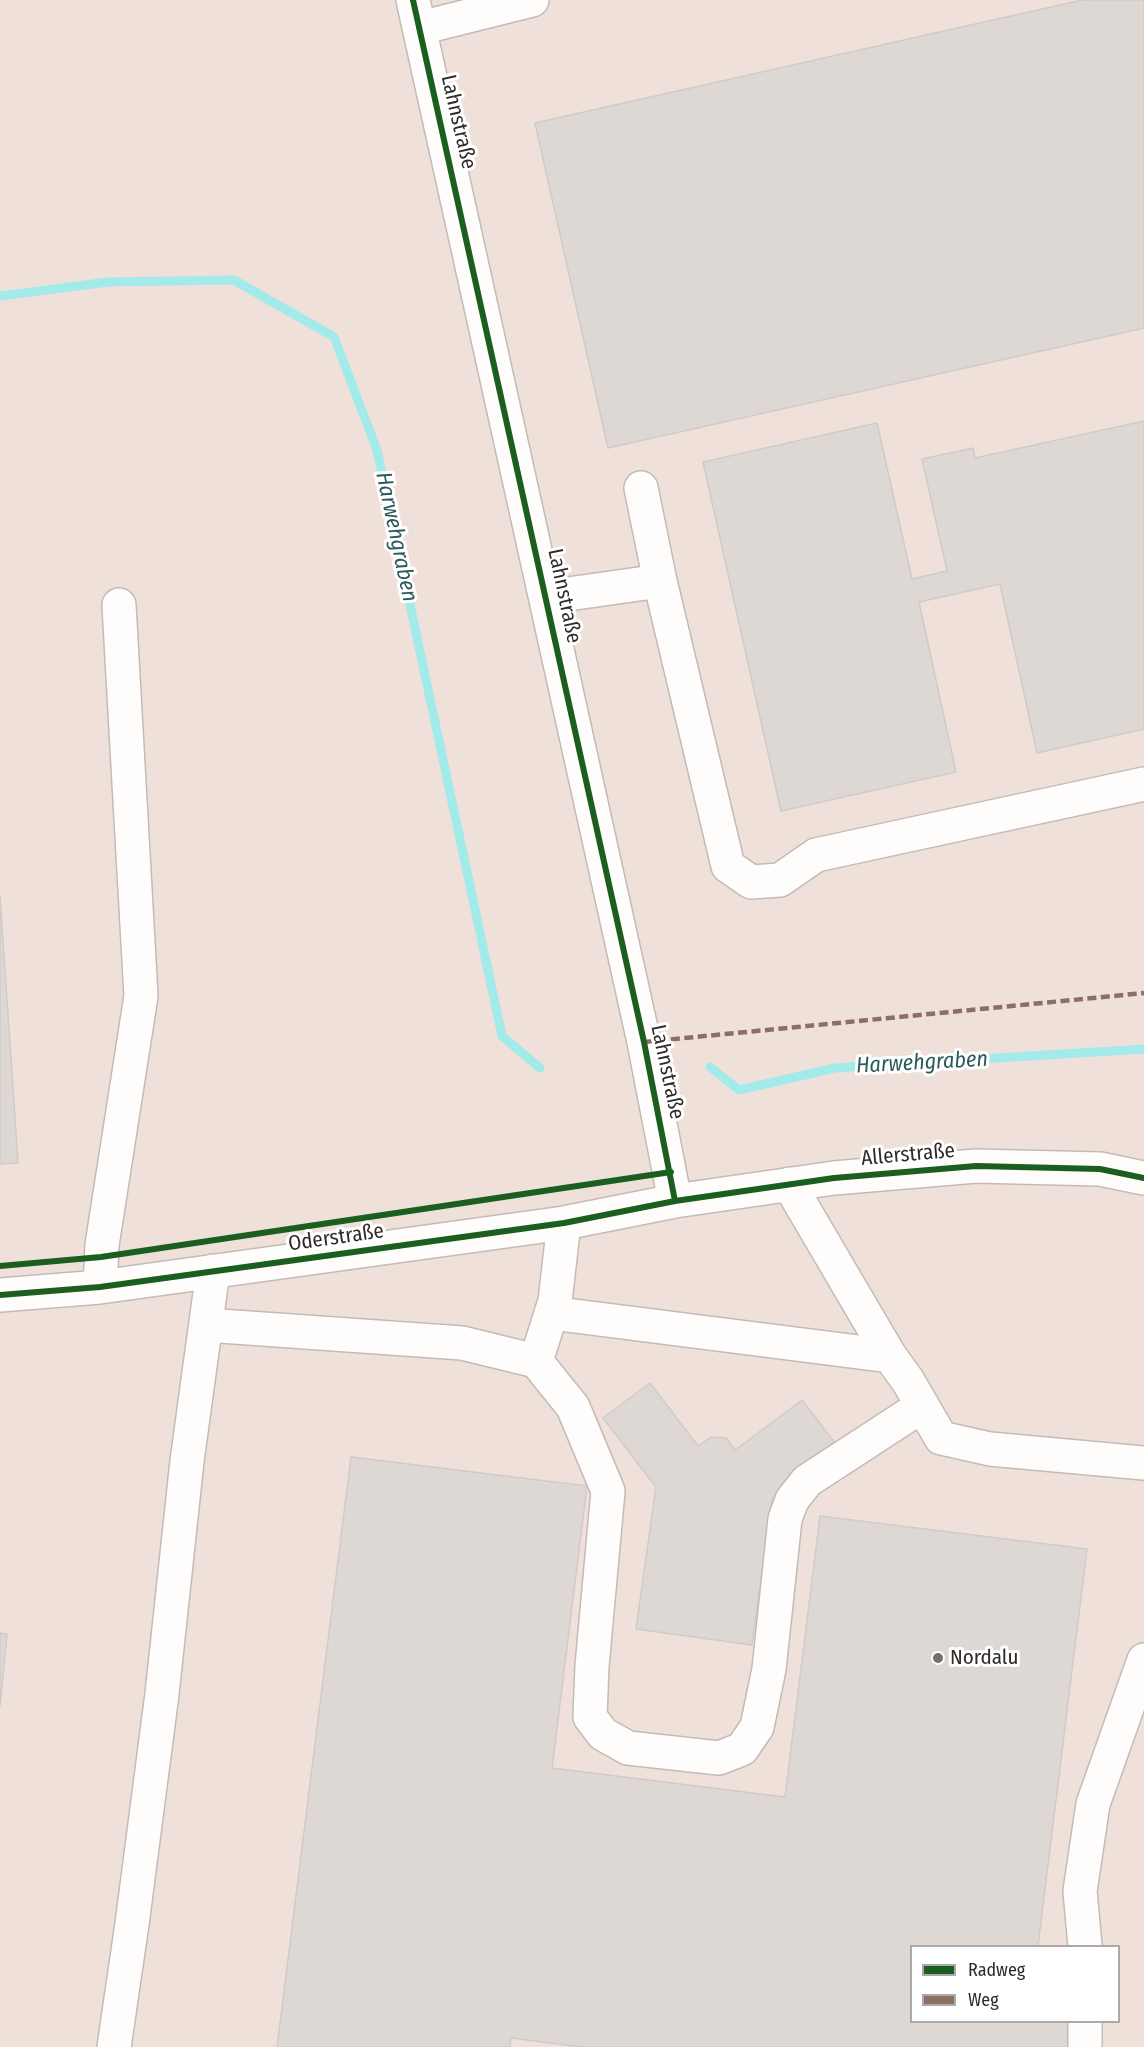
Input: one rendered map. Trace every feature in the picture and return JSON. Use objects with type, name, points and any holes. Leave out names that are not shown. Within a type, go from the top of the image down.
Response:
[{"type":"street","points":[[417,14],[532,0]]},
{"type":"street","name":"Lahnstraße","points":[[417,14],[644,1042],[675,1202]]},
{"type":"street","points":[[641,488],[660,581],[728,866],[751,882],[780,880],[816,855],[1144,784]]},
{"type":"street","points":[[547,597],[660,581]]},
{"type":"street","points":[[100,1287],[102,1245],[141,996],[119,605]]},
{"type":"street","name":"Allerstraße","points":[[675,1202],[834,1178],[976,1166],[1100,1169],[1144,1178]]},
{"type":"street","points":[[789,1184],[941,1438],[990,1449],[1144,1463]]},
{"type":"street","name":"Oderstraße","points":[[0,1296],[100,1287],[564,1223],[675,1202]]},
{"type":"street","points":[[536,1361],[555,1301],[564,1223]]},
{"type":"street","points":[[114,2047],[159,1717],[186,1461],[213,1271]]},
{"type":"street","points":[[551,1313],[890,1356]]},
{"type":"street","points":[[206,1325],[462,1343],[536,1361],[573,1407],[608,1491],[592,1666],[590,1717],[603,1734],[628,1748],[719,1758],[742,1749],[757,1727],[766,1681],[785,1520],[792,1500],[807,1480],[922,1406]]},
{"type":"street","points":[[1085,1945],[1080,1891],[1094,1804],[1144,1659]]},
{"type":"street","points":[[1085,2023],[1085,2047]]},
{"type":"shaded area","points":[[0,0],[1144,0],[1144,2047],[0,2047]]},
{"type":"building","points":[[1082,0],[1144,0],[1144,328],[608,448],[535,123]]},
{"type":"building","points":[[1144,421],[1144,729],[1037,753],[1000,584],[919,602],[956,772],[781,811],[703,462],[877,423],[912,579],[947,571],[922,459],[973,448],[975,458]]},
{"type":"building","points":[[0,896],[18,1163],[0,1164]]},
{"type":"building","points":[[650,1383],[698,1446],[711,1437],[726,1438],[735,1450],[802,1400],[839,1448],[772,1499],[752,1645],[636,1629],[656,1487],[603,1418]]},
{"type":"building","name":"Nordalu","points":[[351,1457],[587,1486],[552,1768],[785,1797],[820,1516],[1087,1549],[1038,1945],[910,1945],[910,2023],[1072,2023],[1069,2047],[581,2047],[511,2038],[510,2047],[277,2047]]},
{"type":"building","points":[[0,1633],[7,1634],[0,1706]]},
{"type":"waterway","name":"Harwehgraben","points":[[0,296],[108,282],[234,280],[334,337],[377,450],[502,1036],[540,1068]]},
{"type":"waterway","name":"Harwehgraben","points":[[710,1067],[739,1090],[835,1068],[1144,1049]]},
{"type":"marked path","points":[[644,1042],[1144,993]]},
{"type":"cycle path","points":[[413,0],[644,1042],[675,1201]]},
{"type":"cycle path","points":[[0,1295],[100,1287],[564,1223],[675,1201],[834,1178],[976,1166],[1100,1169],[1144,1178]]},
{"type":"cycle path","points":[[0,1266],[101,1257],[671,1172]]},
{"type":"place","name":"Nordalu","points":[[938,1658]]}]
